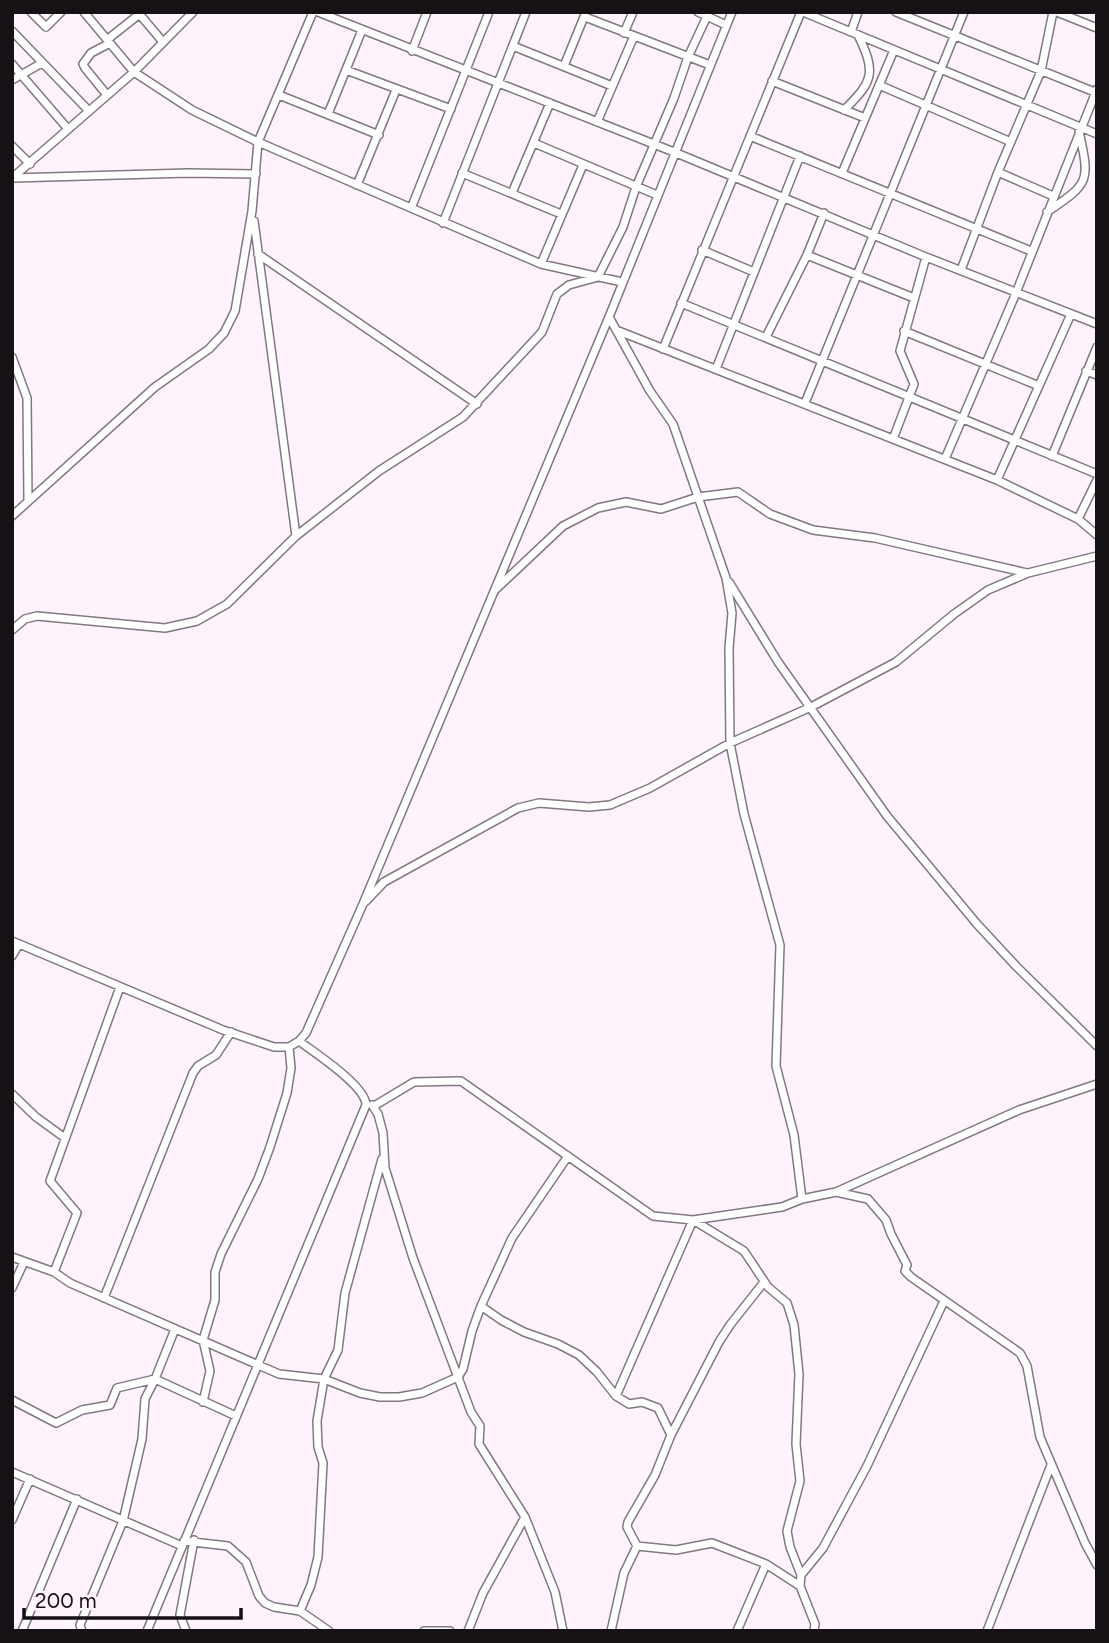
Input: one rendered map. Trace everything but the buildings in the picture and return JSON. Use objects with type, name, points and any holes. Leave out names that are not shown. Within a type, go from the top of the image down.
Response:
[{"type":"street","points":[[31,12],[46,27],[58,13]]},
{"type":"street","points":[[84,12],[134,72],[192,110],[258,142],[412,206],[443,223],[541,264],[622,282]]},
{"type":"street","points":[[193,12],[184,16],[134,72],[12,178],[188,173],[256,174]]},
{"type":"street","points":[[12,516],[155,387],[209,349],[223,333],[235,311],[253,211],[258,142],[313,12]]},
{"type":"street","points":[[318,12],[734,176],[926,257],[1097,324]]},
{"type":"street","points":[[412,51],[427,12]]},
{"type":"street","points":[[412,206],[489,12]]},
{"type":"street","points":[[443,223],[526,12]]},
{"type":"street","points":[[624,33],[634,12]]},
{"type":"street","points":[[698,12],[726,25]]},
{"type":"street","points":[[12,957],[15,942],[231,1032],[274,1047],[289,1046],[299,1041],[306,1033],[363,904],[609,317],[732,12]]},
{"type":"street","points":[[663,349],[802,12],[1097,134]]},
{"type":"street","points":[[844,110],[868,80],[871,67],[854,34],[858,12]]},
{"type":"street","points":[[896,12],[1096,91],[1016,293],[945,459]]},
{"type":"street","points":[[805,403],[964,12]]},
{"type":"street","points":[[961,270],[1041,71],[1055,12],[1097,28]]},
{"type":"street","points":[[564,66],[586,15],[624,33],[710,65]]},
{"type":"street","points":[[12,630],[25,619],[37,616],[165,628],[197,621],[227,604],[296,536],[379,471],[463,417],[542,332],[557,294],[569,285],[598,277],[623,227],[636,187],[688,57],[708,15]]},
{"type":"street","points":[[107,95],[83,64],[90,53],[109,41],[137,16],[141,16],[163,42]]},
{"type":"street","points":[[328,114],[362,30]]},
{"type":"street","points":[[12,31],[89,111]]},
{"type":"street","points":[[597,122],[634,36]]},
{"type":"street","points":[[513,46],[612,86]]},
{"type":"street","points":[[842,173],[894,50]]},
{"type":"street","points":[[12,80],[42,62]]},
{"type":"street","points":[[12,64],[68,129]]},
{"type":"street","points":[[346,70],[451,110]]},
{"type":"street","points":[[772,81],[865,118]]},
{"type":"street","points":[[879,85],[1011,142]]},
{"type":"street","points":[[357,185],[396,90]]},
{"type":"street","points":[[279,95],[379,135]]},
{"type":"street","points":[[512,193],[550,103]]},
{"type":"street","points":[[1046,213],[1081,187],[1085,179],[1087,168],[1080,129]]},
{"type":"street","points":[[750,136],[1031,251]]},
{"type":"street","points":[[534,144],[657,195]]},
{"type":"street","points":[[12,146],[30,164]]},
{"type":"street","points":[[716,369],[800,156]]},
{"type":"street","points":[[541,264],[583,165]]},
{"type":"street","points":[[462,173],[561,214]]},
{"type":"street","points":[[998,173],[1053,196]]},
{"type":"street","points":[[253,211],[296,536]]},
{"type":"street","points":[[766,337],[807,255],[824,213]]},
{"type":"street","points":[[702,250],[754,272]]},
{"type":"street","points":[[258,254],[477,404]]},
{"type":"street","points":[[807,255],[914,298]]},
{"type":"street","points":[[893,439],[914,384],[900,351],[926,257]]},
{"type":"street","points":[[681,303],[1097,474]]},
{"type":"street","points":[[997,480],[1071,314]]},
{"type":"street","points":[[609,317],[650,391],[673,424],[726,578],[732,612],[729,648],[730,743],[744,814],[780,945],[776,1066],[794,1135],[802,1199]]},
{"type":"street","points":[[615,329],[997,480],[1078,519],[1097,535]]},
{"type":"street","points":[[904,331],[1039,386]]},
{"type":"street","points":[[1052,456],[1097,347]]},
{"type":"street","points":[[12,357],[27,398],[28,500]]},
{"type":"street","points":[[1086,371],[1097,375]]},
{"type":"street","points":[[1078,519],[1097,480]]},
{"type":"street","points":[[492,593],[563,526],[597,508],[626,502],[661,509],[698,497],[738,492],[770,514],[813,530],[875,538],[1028,573]]},
{"type":"street","points":[[363,904],[384,882],[518,808],[538,803],[589,807],[610,805],[650,788],[730,743],[811,707],[896,662],[988,590],[1028,573],[1097,556]]},
{"type":"street","points":[[726,578],[778,663],[887,816],[977,924],[1097,1046]]},
{"type":"street","points":[[54,1272],[77,1213],[50,1181],[120,987]]},
{"type":"street","points":[[104,1298],[193,1073],[198,1066],[216,1055],[231,1032]]},
{"type":"street","points":[[299,1041],[351,1082],[374,1106],[383,1132],[385,1168],[413,1258],[471,1412],[480,1426],[479,1444],[525,1517],[555,1592],[563,1629]]},
{"type":"street","points":[[203,1402],[210,1371],[203,1340],[215,1300],[218,1263],[258,1179],[287,1093],[291,1068],[289,1046]]},
{"type":"street","points":[[374,1106],[414,1082],[461,1081],[653,1216],[693,1220],[782,1207],[802,1199],[836,1192],[1019,1110],[1097,1084]]},
{"type":"street","points":[[12,1094],[36,1117],[65,1138]]},
{"type":"street","points":[[148,1631],[356,1132],[366,1100]]},
{"type":"street","points":[[300,1611],[311,1585],[318,1557],[323,1463],[318,1447],[317,1421],[324,1379],[338,1350],[345,1293],[384,1154]]},
{"type":"street","points":[[12,1257],[54,1272],[70,1283],[279,1374],[324,1379],[360,1393],[400,1397],[422,1393],[458,1377],[463,1369],[481,1306],[512,1238],[568,1156]]},
{"type":"street","points":[[836,1192],[867,1199],[886,1220],[907,1265],[905,1271],[916,1283],[1020,1353],[1027,1366],[1040,1437],[1097,1565]]},
{"type":"street","points":[[693,1220],[744,1251],[764,1282],[787,1303],[794,1325],[799,1374],[796,1444],[800,1480],[787,1531],[801,1575],[800,1586],[815,1624],[814,1631]]},
{"type":"street","points":[[616,1396],[693,1220]]},
{"type":"street","points":[[12,1288],[24,1262]]},
{"type":"street","points":[[637,1546],[627,1527],[628,1522],[655,1475],[671,1435],[719,1342],[764,1282]]},
{"type":"street","points":[[801,1575],[823,1548],[851,1496],[944,1301]]},
{"type":"street","points":[[481,1306],[500,1320],[524,1332],[558,1343],[579,1355],[616,1396],[629,1404],[642,1402],[658,1408],[671,1435]]},
{"type":"street","points":[[82,1631],[80,1625],[123,1521],[142,1439],[145,1399],[175,1329]]},
{"type":"street","points":[[12,1401],[56,1423],[82,1410],[110,1405],[117,1388],[155,1379],[236,1416]]},
{"type":"street","points":[[987,1631],[1051,1464]]},
{"type":"street","points":[[12,1472],[123,1521],[183,1543],[194,1540],[228,1546],[246,1562],[259,1596],[265,1603],[300,1611],[329,1631]]},
{"type":"street","points":[[12,1520],[30,1479]]},
{"type":"street","points":[[22,1631],[77,1499]]},
{"type":"street","points":[[468,1631],[483,1593],[525,1517]]},
{"type":"street","points":[[187,1631],[180,1615],[194,1540]]},
{"type":"street","points":[[637,1546],[676,1550],[712,1543],[766,1564],[800,1586]]},
{"type":"street","points":[[611,1631],[624,1573],[637,1546]]},
{"type":"street","points":[[737,1631],[766,1564]]},
{"type":"street","points":[[424,1631],[450,1631]]}]
